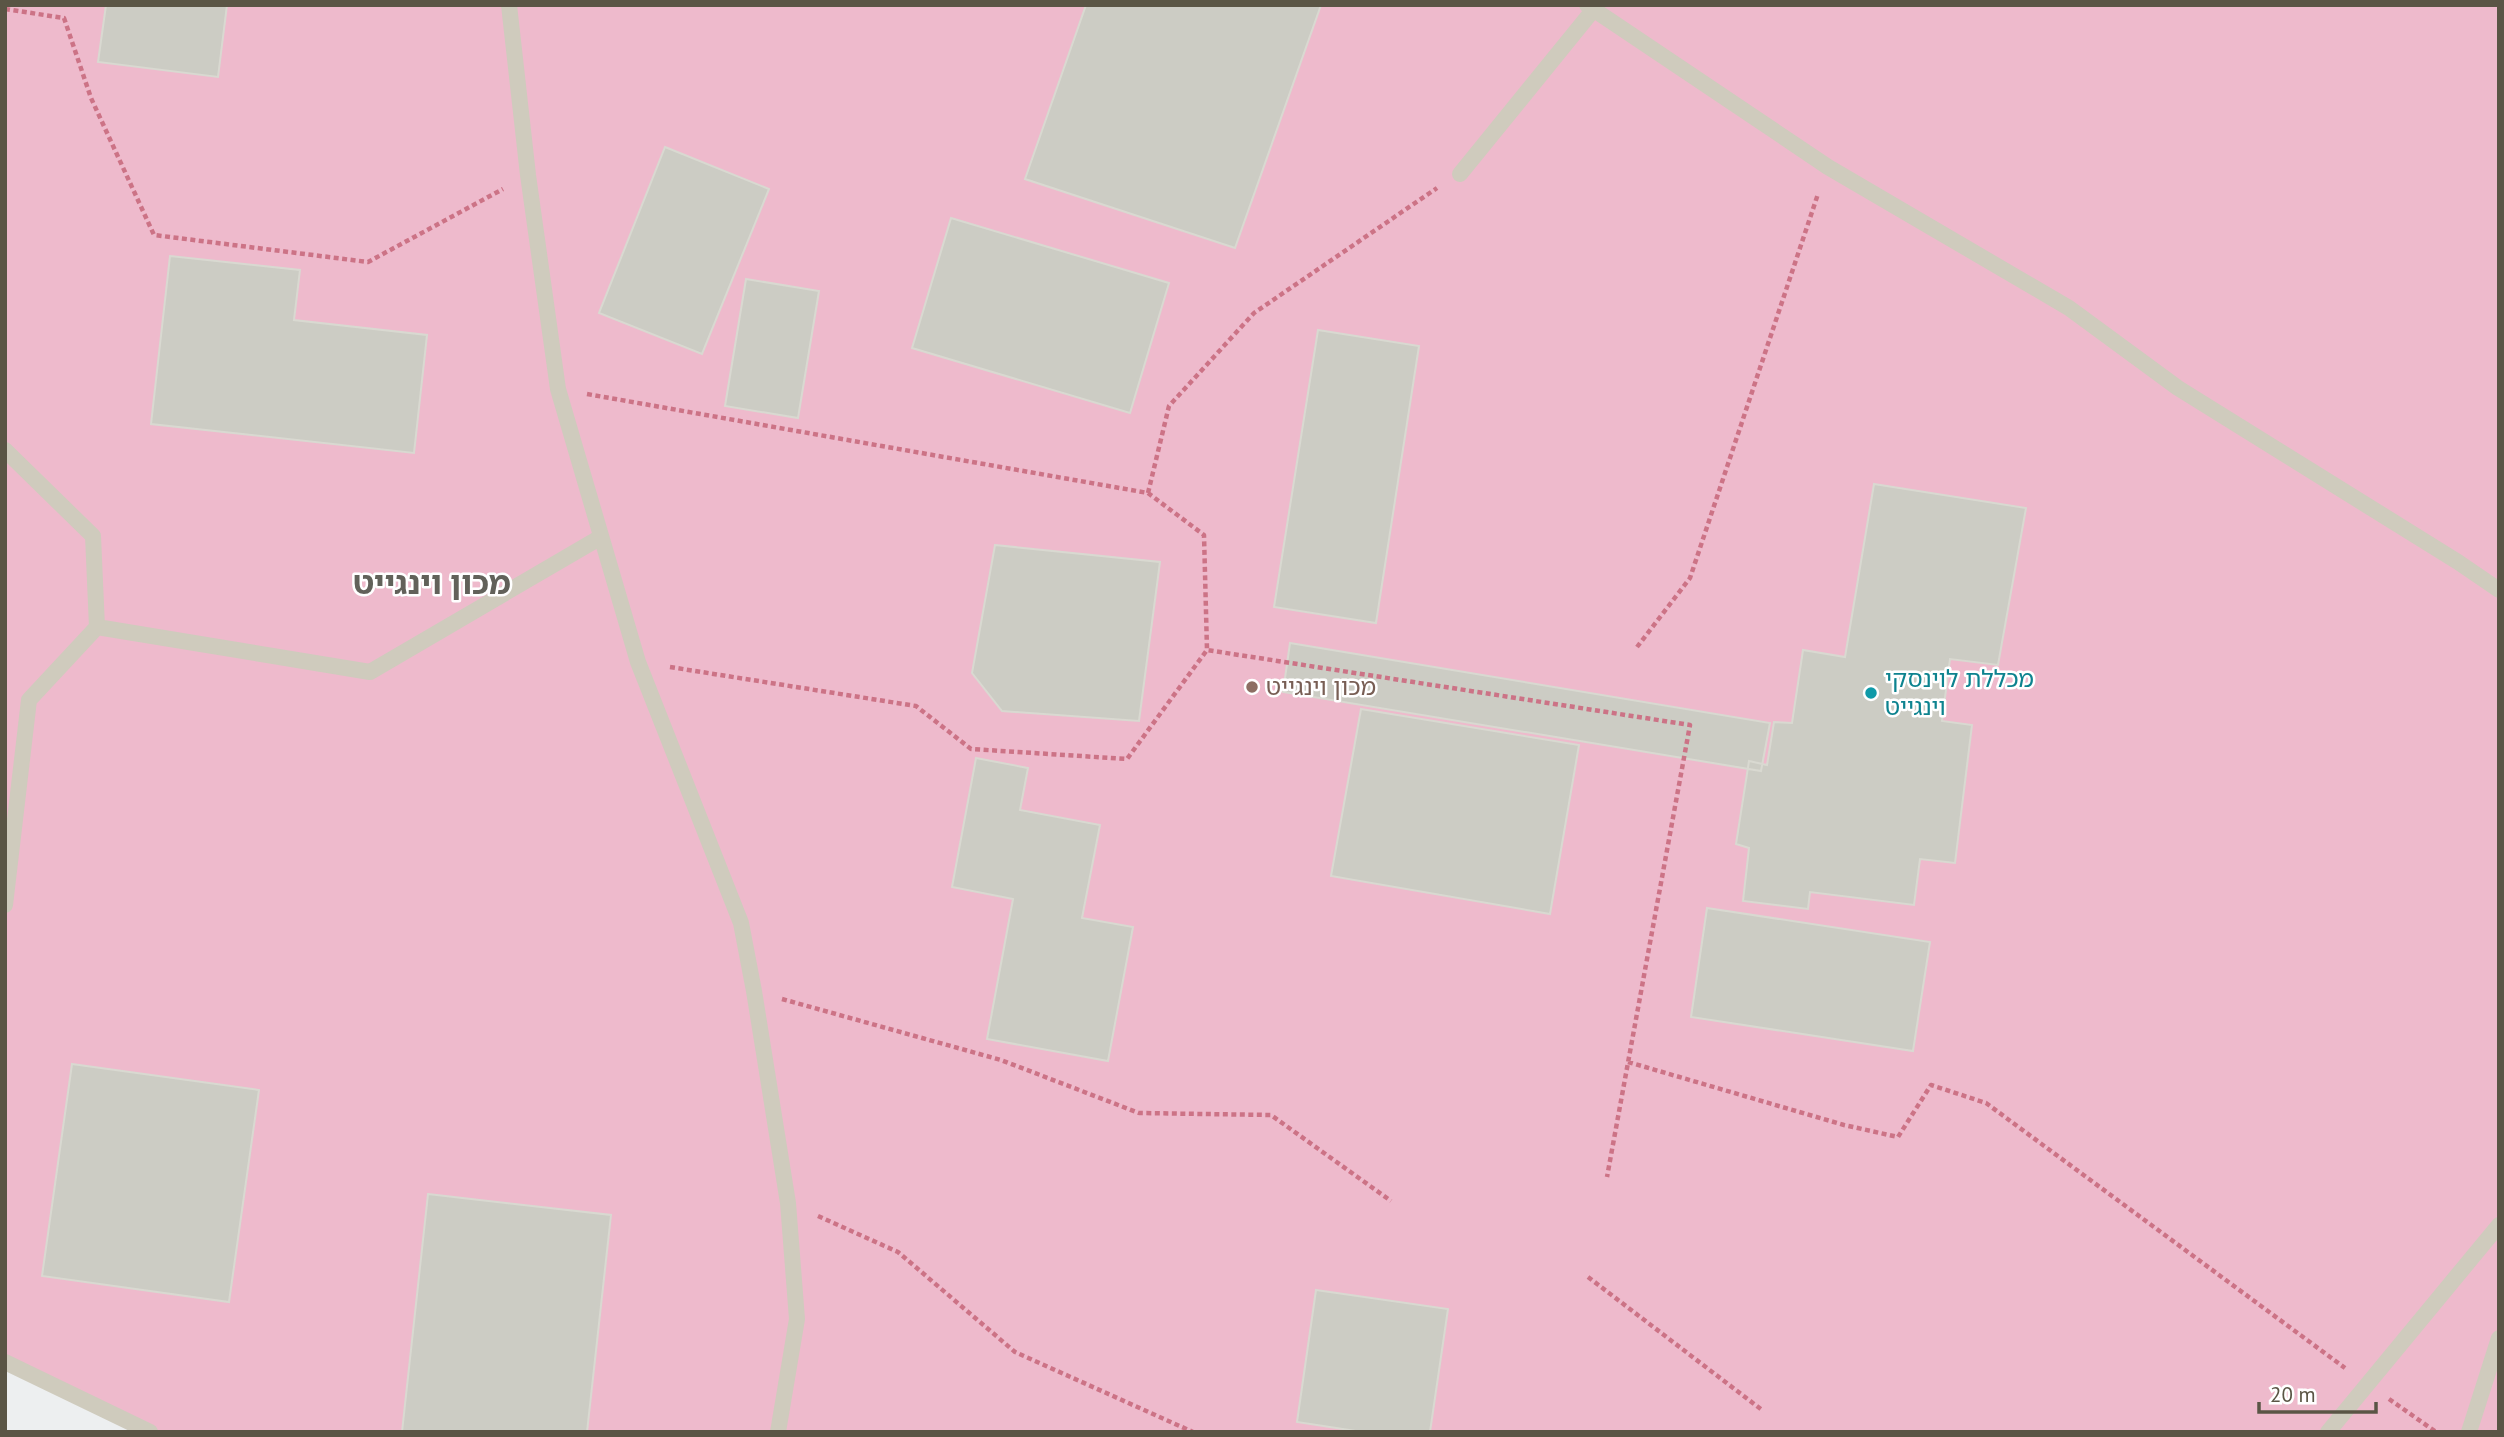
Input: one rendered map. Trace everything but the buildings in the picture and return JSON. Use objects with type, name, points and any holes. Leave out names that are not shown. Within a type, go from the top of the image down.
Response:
[{"type":"lane","points":[[509,5],[528,175],[558,389],[638,662],[741,923],[754,991],[788,1203],[797,1319],[778,1432]]},
{"type":"lane","points":[[1460,174],[1591,7],[1828,167],[2069,308],[2178,388],[2499,590]]},
{"type":"lane","points":[[5,450],[93,536],[97,626],[29,700],[5,905]]},
{"type":"lane","points":[[97,626],[370,672],[601,537]]},
{"type":"lane","points":[[2328,1432],[2499,1225]]},
{"type":"lane","points":[[2469,1432],[2499,1338]]},
{"type":"lane","points":[[5,1362],[150,1432]]},
{"type":"path","points":[[5,9],[64,18],[91,98],[154,235],[368,262],[528,175]]},
{"type":"path","points":[[1637,647],[1690,578],[1828,167]]},
{"type":"path","points":[[1147,493],[1169,406],[1254,313],[1414,202],[1460,174]]},
{"type":"path","points":[[558,389],[1147,493],[1204,535],[1207,650],[1127,759],[971,749],[916,706],[638,662]]},
{"type":"path","points":[[1207,650],[1690,725],[1608,1177]]},
{"type":"path","points":[[754,991],[1001,1060],[1139,1113],[1271,1115],[1391,1201]]},
{"type":"path","points":[[1628,1062],[1844,1125],[1898,1137],[1931,1085],[1986,1103],[2436,1432]]},
{"type":"path","points":[[788,1203],[898,1252],[1015,1352],[1193,1432]]},
{"type":"path","points":[[1588,1277],[1762,1410]]},
{"type":"shaded area","name":"מכון וינגייט","points":[[5,5],[2499,5],[2499,1432],[143,1432],[5,1369]]},
{"type":"place","name":"מכון וינגייט","points":[[1252,687]]},
{"type":"place","name":"מכללת לוינסקי וינגייט","points":[[1871,693]]},
{"type":"district","name":"מכון וינגייט","points":[[432,583]]}]
